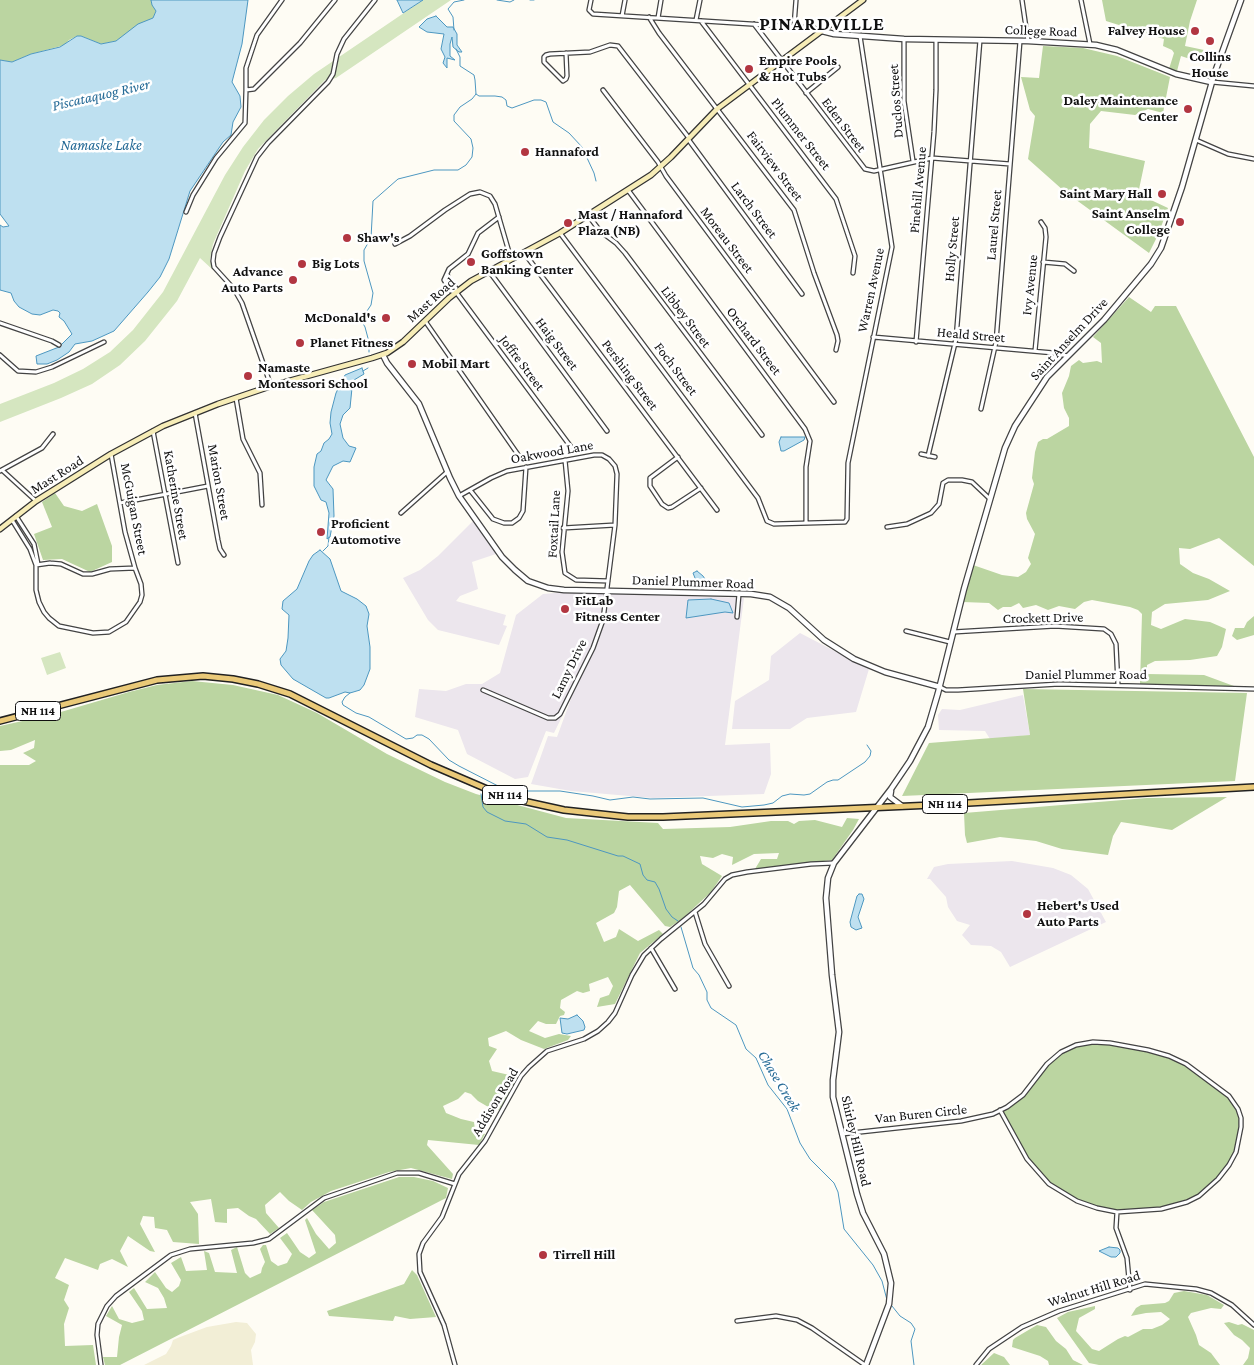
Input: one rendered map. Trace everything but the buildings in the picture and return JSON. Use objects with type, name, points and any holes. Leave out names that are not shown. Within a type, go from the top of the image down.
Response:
[{"type":"main road","name":"Mast Road","points":[[0,529],[36,501],[153,431],[195,413],[271,386],[383,355],[403,342],[456,292],[489,271],[517,258],[560,233],[661,167],[717,109],[863,0]]},
{"type":"main road","name":"NH 114","points":[[0,721],[157,680],[191,676],[220,677],[258,684],[290,694],[458,778],[502,794],[552,808],[594,814],[646,817],[902,806],[1254,787]]},
{"type":"street","points":[[186,212],[193,195],[216,158],[245,123],[246,68],[257,36],[282,0]]},
{"type":"street","points":[[246,90],[254,89],[300,43],[335,0]]},
{"type":"street","points":[[271,386],[242,303],[234,289],[214,267],[214,252],[257,157],[328,82],[333,74],[337,54],[344,39],[375,0]]},
{"type":"street","points":[[591,0],[590,13],[794,26],[814,28],[822,31]]},
{"type":"street","points":[[622,16],[625,0]]},
{"type":"street","points":[[658,18],[662,0]]},
{"type":"street","points":[[696,20],[700,0]]},
{"type":"street","points":[[794,26],[796,0]]},
{"type":"street","points":[[1022,0],[1028,41]]},
{"type":"street","points":[[1081,0],[1090,44]]},
{"type":"street","name":"Saint Anselm Drive","points":[[876,807],[891,789],[919,746],[928,727],[940,687],[952,632],[990,499],[1005,448],[1014,426],[1042,384],[1104,320],[1138,281],[1158,254],[1167,233],[1211,82],[1241,0]]},
{"type":"street","name":"Fairview Street","points":[[649,17],[659,33],[794,210],[814,273],[837,334],[836,350]]},
{"type":"street","name":"Plummer Street","points":[[701,20],[748,85],[836,199],[854,256],[853,273]]},
{"type":"street","name":"Eden Street","points":[[754,24],[862,166],[869,170],[932,158],[1010,164]]},
{"type":"street","name":"College Road","points":[[822,31],[904,39],[1020,40],[1090,44],[1117,50],[1182,76],[1211,82],[1254,86]]},
{"type":"street","name":"Warren Avenue","points":[[806,523],[843,523],[847,519],[848,463],[892,247],[860,36]]},
{"type":"street","name":"Duclos Street","points":[[904,39],[905,106],[913,162]]},
{"type":"street","name":"Pinehill Avenue","points":[[916,342],[932,158],[936,90],[936,40]]},
{"type":"street","name":"Holly Street","points":[[928,456],[956,345],[980,40]]},
{"type":"street","name":"Laurel Street","points":[[981,409],[996,348],[1020,40]]},
{"type":"street","name":"Larch Street","points":[[566,53],[567,76],[563,81],[545,64],[544,59],[548,54],[566,53],[590,52],[610,44],[618,46],[689,139],[802,294]]},
{"type":"street","points":[[806,93],[838,66]]},
{"type":"street","name":"Moreau Street","points":[[603,90],[834,402]]},
{"type":"street","points":[[1195,140],[1228,154],[1254,159]]},
{"type":"street","name":"Orchard Street","points":[[628,190],[805,429],[810,441],[806,467],[806,523]]},
{"type":"street","points":[[395,244],[410,236],[473,192],[480,192],[490,196],[495,204],[509,252],[517,258]]},
{"type":"street","name":"Libbey Street","points":[[588,215],[600,231],[616,243],[624,253],[762,435]]},
{"type":"street","points":[[456,292],[451,291],[444,280],[451,267],[468,254],[478,234],[499,217]]},
{"type":"street","name":"Ivy Avenue","points":[[1035,351],[1046,233],[1041,222]]},
{"type":"street","name":"Foch Street","points":[[560,233],[758,498],[767,521],[774,524],[806,523]]},
{"type":"street","name":"Pershing Street","points":[[524,254],[717,510]]},
{"type":"street","points":[[1043,262],[1065,264],[1074,271]]},
{"type":"street","name":"Haig Street","points":[[489,271],[607,431]]},
{"type":"street","points":[[447,274],[450,282],[456,288],[456,292]]},
{"type":"street","name":"Joffre Street","points":[[456,292],[571,447]]},
{"type":"street","points":[[425,321],[519,456]]},
{"type":"street","points":[[0,323],[52,341],[60,346]]},
{"type":"street","name":"Heald Street","points":[[873,337],[1035,351],[1068,356]]},
{"type":"street","points":[[0,355],[18,370],[36,372],[52,368],[104,342]]},
{"type":"street","name":"Daniel Plummer Road","points":[[383,355],[387,363],[419,404],[459,496],[502,557],[528,581],[556,589],[760,595],[774,599],[789,608],[824,640],[854,658],[885,672],[946,690],[1042,684],[1254,689]]},
{"type":"street","points":[[236,398],[243,439],[260,473],[262,505]]},
{"type":"street","name":"Marion Street","points":[[195,413],[220,549],[224,555]]},
{"type":"street","name":"Katherine Street","points":[[153,431],[178,563]]},
{"type":"street","points":[[36,501],[1,470],[42,448],[54,434]]},
{"type":"street","name":"McGuigan Street","points":[[37,565],[36,594],[41,607],[56,624],[66,628],[98,633],[109,632],[122,626],[137,608],[142,590],[127,542],[112,454]]},
{"type":"street","name":"Oakwood Lane","points":[[459,496],[498,474],[598,454],[606,456],[612,462],[618,478],[615,525],[607,591]]},
{"type":"street","points":[[920,454],[935,457]]},
{"type":"street","points":[[678,457],[652,475],[649,480],[650,486],[662,504],[668,508],[672,507],[701,488]]},
{"type":"street","name":"Foxtail Lane","points":[[565,460],[568,492],[562,552],[566,576],[576,580],[608,581]]},
{"type":"street","points":[[470,490],[493,519],[504,524],[512,523],[519,518],[523,511],[526,467]]},
{"type":"street","points":[[401,513],[447,472]]},
{"type":"street","points":[[887,527],[907,524],[931,514],[939,504],[943,484],[948,480],[972,482],[990,499]]},
{"type":"street","points":[[120,503],[208,486]]},
{"type":"street","points":[[14,518],[37,565],[61,564],[83,574],[92,574],[110,569],[135,568]]},
{"type":"street","points":[[563,528],[615,525]]},
{"type":"street","name":"Lamy Drive","points":[[483,690],[548,718],[558,717],[601,628],[607,591]]},
{"type":"street","points":[[737,617],[739,594]]},
{"type":"street","name":"Crockett Drive","points":[[952,632],[1055,626],[1104,629],[1111,634],[1116,644],[1118,685]]},
{"type":"street","points":[[906,632],[950,642]]},
{"type":"street","points":[[891,789],[890,797],[902,806]]},
{"type":"street","name":"Shirley Hill Road","points":[[866,1365],[889,1304],[891,1283],[884,1254],[860,1206],[833,1092],[839,1043],[839,1025],[832,982],[826,898],[827,882],[834,863],[876,807]]},
{"type":"street","name":"Addison Road","points":[[455,1365],[444,1325],[422,1277],[418,1260],[423,1243],[442,1218],[464,1166],[485,1140],[524,1072],[548,1051],[584,1039],[598,1031],[608,1022],[615,1013],[640,960],[651,948],[695,912],[725,879],[732,875],[800,865],[834,863]]},
{"type":"street","points":[[695,912],[705,944],[729,986]]},
{"type":"street","points":[[651,948],[675,989]]},
{"type":"street","name":"Van Buren Circle","points":[[842,1134],[981,1118],[1000,1110],[1027,1090],[1054,1057],[1076,1045],[1093,1042],[1129,1046],[1169,1056],[1186,1064],[1229,1096],[1238,1109],[1241,1118],[1240,1135],[1232,1159],[1218,1179],[1199,1196],[1187,1202],[1161,1209],[1117,1212],[1077,1201],[1049,1184],[1027,1159],[1000,1110]]},
{"type":"street","points":[[101,1365],[96,1335],[98,1324],[107,1306],[116,1296],[171,1255],[190,1249],[264,1240],[277,1234],[324,1198],[397,1173],[419,1172],[455,1184]]},
{"type":"street","points":[[1117,1212],[1116,1228],[1126,1258],[1130,1290]]},
{"type":"street","name":"Walnut Hill Road","points":[[976,1365],[989,1349],[1022,1327],[1059,1311],[1149,1284],[1206,1291],[1232,1305],[1254,1325]]},
{"type":"street","points":[[737,1321],[776,1316],[797,1320],[866,1365]]},
{"type":"shaded area","points":[[473,521],[496,554],[472,562],[478,589],[460,596],[456,601],[506,615],[503,625],[507,626],[499,645],[438,630],[428,620],[403,578],[420,570],[438,556]]},
{"type":"shaded area","points":[[566,592],[744,598],[725,745],[770,743],[771,774],[764,794],[653,798],[571,791],[531,784],[548,736],[557,737],[572,696],[554,733],[546,731],[528,777],[515,779],[467,754],[458,730],[415,717],[419,689],[446,691],[466,684],[482,684],[500,673],[516,615],[543,594]]},
{"type":"shaded area","points":[[800,633],[869,669],[856,712],[807,718],[790,729],[732,729],[735,701],[769,680],[771,656]]},
{"type":"shaded area","points":[[1023,695],[1030,735],[990,739],[985,731],[939,730],[938,715],[942,709],[960,710]]},
{"type":"shaded area","name":"Hebert's Used Auto Parts","points":[[1012,861],[1053,868],[1071,875],[1088,889],[1106,922],[1010,967],[1001,952],[991,946],[971,945],[962,935],[970,925],[957,921],[948,907],[946,897],[930,879],[927,879],[934,867],[948,864]]},
{"type":"shaded area","points":[[236,1322],[247,1323],[256,1334],[251,1350],[253,1365],[144,1365],[166,1354],[173,1340],[207,1327]]},
{"type":"green space","points":[[0,0],[151,0],[156,11],[153,18],[116,41],[101,44],[77,36],[69,40],[65,45],[31,54],[12,62],[0,60]]},
{"type":"green space","points":[[423,0],[451,0],[336,78],[325,80],[258,149],[245,171],[213,244],[210,259],[213,270],[200,258],[177,301],[145,341],[120,365],[92,384],[0,422],[0,404],[54,383],[83,369],[110,352],[133,330],[163,292],[225,175],[243,147],[264,120],[314,74]]},
{"type":"green space","points":[[1102,0],[1197,0],[1185,46],[1204,50],[1196,61],[1181,56],[1177,71],[1169,69],[1174,53],[1163,46],[1164,39],[1106,21]]},
{"type":"green space","points":[[1043,46],[1083,48],[1117,56],[1170,77],[1163,113],[1148,109],[1135,115],[1101,111],[1090,124],[1089,148],[1145,161],[1138,194],[1168,208],[1149,253],[1064,191],[1028,159],[1035,116],[1030,110],[1021,77],[1039,78]]},
{"type":"green space","points":[[1129,297],[1151,312],[1155,306],[1176,306],[1254,457],[1254,566],[1219,538],[1190,549],[1179,548],[1180,564],[1193,573],[1209,579],[1230,591],[1208,600],[1165,604],[1152,612],[1151,625],[1161,629],[1185,619],[1210,622],[1226,629],[1222,647],[1217,656],[1190,660],[1155,661],[1147,665],[1147,674],[1204,675],[1242,689],[1140,684],[1142,614],[1130,607],[1092,600],[1084,602],[1075,609],[1059,606],[1048,610],[1036,605],[1023,608],[1019,603],[998,610],[989,603],[963,602],[973,565],[1002,575],[1018,577],[1026,572],[1031,564],[1028,558],[1035,534],[1026,513],[1034,484],[1032,478],[1038,442],[1069,426],[1069,418],[1064,408],[1062,393],[1071,366],[1079,360],[1083,363],[1097,361],[1102,363],[1101,343],[1093,337]]},
{"type":"green space","points":[[55,493],[64,506],[82,511],[97,504],[112,546],[112,562],[90,572],[62,559],[43,560],[34,534],[52,527],[42,502]]},
{"type":"green space","points":[[1254,616],[1254,635],[1237,640],[1232,636],[1235,628],[1244,628],[1247,622]]},
{"type":"green space","points":[[60,652],[66,668],[47,675],[41,658]]},
{"type":"green space","points":[[192,681],[233,685],[278,695],[317,713],[387,754],[445,782],[476,794],[566,818],[658,823],[663,829],[730,827],[771,821],[788,821],[794,824],[799,821],[815,820],[842,827],[847,818],[859,819],[832,860],[755,869],[761,859],[777,859],[779,853],[754,854],[732,865],[733,857],[722,854],[713,858],[700,856],[702,864],[722,876],[711,892],[682,919],[670,927],[665,926],[630,885],[619,891],[617,907],[614,913],[596,923],[604,942],[616,937],[619,929],[638,941],[659,930],[663,934],[640,953],[615,1004],[597,1007],[600,998],[609,995],[613,986],[608,977],[589,984],[590,991],[583,993],[577,991],[561,1000],[560,1008],[565,1012],[564,1015],[560,1016],[556,1024],[546,1024],[538,1021],[529,1031],[545,1038],[559,1034],[571,1036],[568,1040],[544,1049],[521,1040],[506,1031],[488,1038],[489,1046],[497,1049],[489,1061],[492,1071],[518,1077],[499,1110],[490,1108],[471,1094],[465,1092],[458,1099],[443,1106],[446,1113],[474,1122],[475,1130],[485,1134],[479,1145],[428,1140],[427,1145],[453,1174],[452,1179],[411,1168],[389,1172],[331,1191],[311,1202],[302,1210],[280,1192],[265,1205],[266,1213],[279,1228],[270,1234],[256,1219],[238,1208],[227,1209],[227,1223],[215,1222],[211,1199],[190,1202],[198,1214],[199,1244],[173,1242],[167,1230],[155,1228],[154,1217],[143,1216],[140,1224],[155,1252],[150,1251],[128,1236],[120,1251],[128,1267],[112,1259],[100,1264],[98,1270],[65,1258],[55,1278],[69,1285],[64,1300],[69,1308],[64,1324],[65,1346],[93,1345],[96,1365],[0,1365],[0,765],[29,765],[36,761],[23,753],[34,748],[35,740],[11,750],[0,751],[0,726],[54,714],[157,685]]},
{"type":"green space","points":[[1023,689],[1247,693],[1235,781],[902,796],[929,743],[1030,735]]},
{"type":"green space","points":[[1227,797],[1172,830],[1121,822],[1113,836],[1108,855],[1062,849],[1036,841],[1000,837],[967,843],[965,835],[964,813],[1147,798]]},
{"type":"green space","points":[[1084,1043],[1129,1046],[1177,1059],[1229,1096],[1241,1118],[1236,1152],[1225,1170],[1199,1196],[1174,1206],[1123,1212],[1097,1208],[1060,1192],[1034,1169],[1000,1111],[1018,1099],[1061,1052]]},
{"type":"green space","points":[[399,1177],[414,1177],[433,1181],[448,1188],[446,1198],[120,1365],[105,1365],[103,1357],[117,1357],[122,1325],[106,1316],[112,1306],[119,1319],[132,1323],[144,1320],[142,1311],[129,1292],[134,1288],[147,1309],[167,1308],[158,1288],[145,1282],[155,1272],[166,1288],[172,1292],[179,1286],[181,1280],[171,1263],[181,1257],[186,1271],[207,1270],[204,1251],[209,1253],[215,1272],[237,1273],[231,1250],[237,1247],[245,1273],[250,1278],[261,1273],[265,1262],[260,1249],[263,1245],[266,1245],[271,1261],[278,1266],[287,1263],[292,1254],[280,1238],[287,1233],[300,1252],[309,1258],[316,1253],[305,1220],[307,1218],[316,1234],[329,1249],[336,1243],[335,1235],[312,1210],[324,1202]]},
{"type":"green space","points":[[412,1270],[417,1275],[436,1317],[410,1319],[395,1316],[393,1321],[329,1316],[327,1311],[404,1284]]},
{"type":"green space","points":[[1184,1291],[1207,1295],[1224,1305],[1221,1309],[1211,1308],[1191,1313],[1188,1317],[1199,1345],[1211,1353],[1220,1365],[1099,1365],[1089,1363],[1057,1318],[1068,1312],[1095,1306],[1095,1309],[1079,1318],[1076,1331],[1092,1349],[1099,1351],[1125,1336],[1128,1337],[1143,1329],[1152,1329],[1162,1325],[1170,1319],[1161,1312],[1131,1316],[1136,1308],[1141,1305],[1165,1303],[1169,1301],[1174,1293]]},
{"type":"green space","points":[[1229,1322],[1238,1325],[1242,1324],[1254,1330],[1254,1365],[1243,1365],[1248,1358],[1250,1348],[1234,1335],[1224,1323]]},
{"type":"green space","points":[[1037,1325],[1046,1327],[1056,1341],[1066,1349],[1073,1360],[1083,1365],[1049,1365],[1048,1361],[1040,1356],[1012,1347],[1015,1338]]},
{"type":"green space","points":[[994,1353],[1004,1357],[1010,1365],[981,1365]]},
{"type":"water","name":"Namaske Lake","points":[[151,0],[248,0],[242,44],[232,82],[240,96],[241,107],[233,122],[231,135],[223,142],[190,191],[169,259],[160,277],[114,331],[92,341],[75,344],[69,352],[57,360],[47,364],[37,364],[36,356],[59,347],[72,334],[64,321],[59,317],[60,313],[58,311],[53,310],[40,315],[32,314],[19,307],[11,293],[0,290],[0,225],[3,227],[9,226],[0,214],[0,60],[12,62],[31,54],[60,47],[77,36],[101,44],[116,41],[138,24],[153,18],[156,11]]},
{"type":"water","points":[[397,0],[423,0],[403,13]]},
{"type":"water","points":[[436,16],[447,27],[453,27],[457,34],[457,45],[462,52],[453,47],[452,37],[450,56],[455,60],[447,58],[447,68],[443,63],[445,57],[441,49],[444,34],[427,32],[419,27],[427,19]]},
{"type":"water","points":[[362,368],[364,374],[354,380],[350,408],[343,415],[340,424],[343,438],[349,446],[356,448],[350,462],[343,461],[333,466],[326,480],[333,489],[334,516],[330,537],[327,539],[329,513],[326,502],[321,500],[314,486],[314,467],[317,454],[332,434],[331,412],[336,393],[345,375]]},
{"type":"water","points":[[781,437],[805,437],[804,440],[781,451],[779,442]]},
{"type":"water","points":[[320,550],[330,559],[341,591],[366,606],[369,614],[367,626],[370,647],[370,669],[364,685],[360,690],[350,693],[345,692],[329,698],[293,679],[281,665],[280,659],[286,651],[288,638],[289,615],[282,609],[283,601],[297,589],[309,561]]},
{"type":"water","points":[[697,571],[707,582],[706,586],[697,583],[693,573]]},
{"type":"water","points":[[711,599],[729,603],[733,613],[725,612],[686,618],[688,600]]},
{"type":"water","points":[[859,894],[862,894],[864,899],[858,917],[862,928],[856,930],[851,927],[850,922]]},
{"type":"water","points":[[577,1015],[583,1021],[584,1030],[567,1034],[562,1033],[560,1018],[568,1019]]},
{"type":"water","points":[[1109,1247],[1118,1248],[1120,1253],[1116,1257],[1111,1257],[1099,1251]]},
{"type":"waterway","points":[[454,30],[453,17],[448,9],[454,2],[464,0]]},
{"type":"waterway","points":[[497,0],[510,2],[514,0]]},
{"type":"waterway","points":[[369,352],[369,342],[361,320],[371,305],[373,293],[364,261],[364,250],[371,238],[373,201],[398,179],[434,170],[458,170],[466,165],[472,157],[471,139],[454,121],[454,115],[460,107],[476,94],[475,80],[474,75],[460,66],[460,57],[456,49]]},
{"type":"waterway","points":[[476,94],[479,96],[502,97],[506,100],[507,106],[512,108],[534,100],[546,102],[553,122],[569,133],[582,147],[596,181]]},
{"type":"waterway","points":[[363,371],[368,368]]},
{"type":"waterway","points":[[323,551],[328,546],[329,537]]},
{"type":"waterway","points":[[350,693],[342,702],[343,705],[356,713],[369,717],[406,739],[422,735],[429,739],[449,760],[459,766],[502,788],[517,791],[560,791],[610,800],[633,797],[650,799],[703,798],[742,807],[764,805],[773,803],[782,796],[790,794],[810,794],[827,782],[838,780],[865,762],[870,756],[871,751],[867,745]]},
{"type":"waterway","name":"Chase Creek","points":[[481,794],[483,807],[487,812],[505,821],[526,824],[547,837],[567,840],[623,856],[640,864],[643,875],[647,880],[655,882],[666,909],[678,921]]},
{"type":"waterway","name":"Chase Creek","points":[[681,927],[693,968],[699,975],[707,992],[707,1000],[711,1008],[736,1025],[746,1049],[756,1058],[768,1085],[787,1109],[800,1143],[810,1159],[834,1183],[838,1192],[844,1229],[873,1265],[882,1281],[887,1300]]},
{"type":"waterway","name":"Chase Creek","points":[[892,1306],[915,1329],[911,1341],[914,1365]]},
{"type":"place","name":"Falvey House","points":[[1195,31]]},
{"type":"place","name":"Collins House","points":[[1210,41]]},
{"type":"place","name":"Empire Pools & Hot Tubs","points":[[749,69]]},
{"type":"place","name":"Daley Maintenance Center","points":[[1188,109]]},
{"type":"place","name":"Hannaford","points":[[525,152]]},
{"type":"place","name":"Saint Mary Hall","points":[[1162,194]]},
{"type":"place","name":"Saint Anselm College","points":[[1180,222]]},
{"type":"place","name":"Mast / Hannaford Plaza (NB)","points":[[568,223]]},
{"type":"place","name":"Shaw's","points":[[347,238]]},
{"type":"place","name":"Goffstown Banking Center","points":[[471,262]]},
{"type":"place","name":"Big Lots","points":[[302,264]]},
{"type":"place","name":"Advance Auto Parts","points":[[293,280]]},
{"type":"place","name":"McDonald's","points":[[386,318]]},
{"type":"place","name":"Planet Fitness","points":[[300,343]]},
{"type":"place","name":"Mobil Mart","points":[[412,364]]},
{"type":"place","name":"Namaste Montessori School","points":[[248,376]]},
{"type":"place","name":"Proficient Automotive","points":[[321,532]]},
{"type":"place","name":"FitLab Fitness Center","points":[[565,609]]},
{"type":"place","name":"Hebert's Used Auto Parts","points":[[1027,914]]},
{"type":"place","name":"Tirrell Hill","points":[[543,1255]]},
{"type":"district","name":"PINARDVILLE","points":[[822,24]]},
{"type":"water label","name":"Piscataquog River","points":[[101,95]]}]
